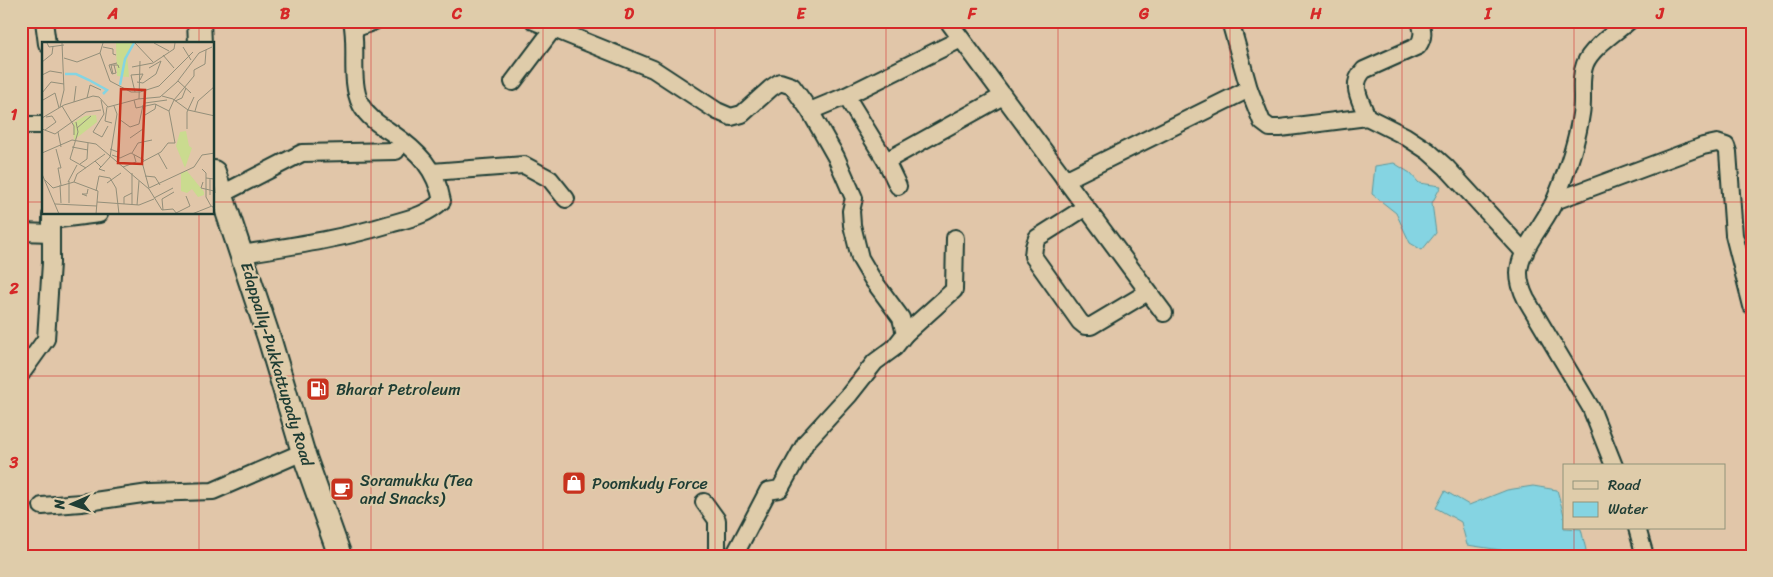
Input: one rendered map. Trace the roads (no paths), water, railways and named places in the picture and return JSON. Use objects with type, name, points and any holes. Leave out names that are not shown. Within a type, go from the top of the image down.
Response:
[{"type":"main road","points":[[199,21],[200,42]]},
{"type":"main road","name":"Edappally-Pukkattupady Road","points":[[215,175],[270,341],[303,452],[340,556]]},
{"type":"street","points":[[44,21],[47,42]]},
{"type":"street","points":[[242,254],[354,235],[430,211],[442,202],[439,185],[428,164],[404,142],[370,118],[361,104],[356,87],[353,25],[375,21]]},
{"type":"street","points":[[534,21],[652,69],[717,111],[731,117],[742,114],[770,88],[780,82],[792,86],[810,111],[836,157],[854,198],[851,211],[852,225],[860,258],[900,318],[905,334]]},
{"type":"street","points":[[948,21],[1164,312]]},
{"type":"street","points":[[1230,21],[1249,89],[1262,122],[1270,128],[1280,128],[1367,118],[1405,136],[1428,150],[1446,167],[1525,253]]},
{"type":"street","points":[[1367,118],[1357,90],[1356,81],[1359,74],[1418,46],[1424,31],[1420,21]]},
{"type":"street","points":[[1613,464],[1591,408],[1526,300],[1521,288],[1519,272],[1525,253],[1555,201],[1575,147],[1582,112],[1582,79],[1585,64],[1592,53],[1629,21]]},
{"type":"street","points":[[513,82],[553,29]]},
{"type":"street","points":[[810,111],[846,96],[961,39]]},
{"type":"street","points":[[1065,180],[1249,89]]},
{"type":"street","points":[[846,96],[886,161],[898,186]]},
{"type":"street","points":[[886,161],[1003,96]]},
{"type":"street","points":[[21,125],[42,125]]},
{"type":"street","points":[[1555,201],[1703,146],[1718,143],[1726,146],[1734,236],[1752,306]]},
{"type":"street","points":[[222,194],[302,153],[396,151]]},
{"type":"street","points":[[432,172],[524,165],[550,179],[566,199]]},
{"type":"street","points":[[1086,207],[1038,238],[1033,256],[1080,322],[1085,326],[1091,326],[1148,292]]},
{"type":"street","points":[[21,232],[51,222],[93,215]]},
{"type":"street","points":[[21,374],[46,339],[51,262],[51,222]]},
{"type":"street","points":[[734,556],[768,491],[780,488],[806,442],[849,395],[875,362],[894,348],[905,334],[954,290],[955,238]]},
{"type":"street","points":[[42,506],[81,503],[149,493],[213,491],[303,452]]},
{"type":"street","points":[[704,502],[717,520],[717,556]]},
{"type":"street","points":[[1638,530],[1646,556]]},
{"type":"water","points":[[1394,163],[1410,173],[1419,183],[1441,186],[1432,203],[1436,233],[1422,250],[1410,243],[1396,213],[1372,194],[1375,166]]},
{"type":"water","points":[[1533,486],[1557,490],[1563,511],[1563,530],[1581,530],[1586,550],[1578,556],[1511,556],[1501,550],[1467,545],[1461,522],[1436,508],[1445,491],[1469,505],[1507,490]]},
{"type":"place","name":"Bharat Petroleum","points":[[318,389]]},
{"type":"place","name":"Poomkudy Force","points":[[574,483]]},
{"type":"place","name":"Soramukku (Tea and Snacks)","points":[[342,489]]}]
